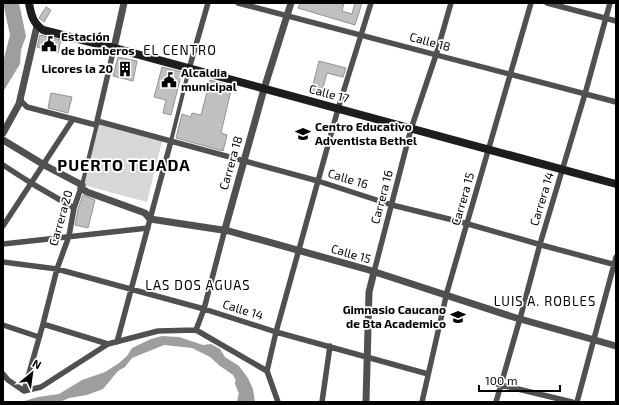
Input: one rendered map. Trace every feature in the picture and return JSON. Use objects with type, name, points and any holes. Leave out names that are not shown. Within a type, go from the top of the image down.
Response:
[{"type":"main road","points":[[29,3],[31,16],[37,26]]},
{"type":"main road","name":"Calle 17","points":[[37,26],[48,32],[114,48],[616,184]]},
{"type":"street","name":"Carrera 20","points":[[24,391],[57,269],[69,236],[74,208],[81,187],[97,123],[124,3]]},
{"type":"street","points":[[117,342],[172,141],[189,69],[208,3]]},
{"type":"street","name":"Calle 18","points":[[238,3],[616,102]]},
{"type":"street","name":"Carrera 18","points":[[196,330],[204,309],[264,89],[291,3]]},
{"type":"street","points":[[278,402],[267,371],[276,332],[338,109],[371,3]]},
{"type":"street","name":"Carrera 16","points":[[366,402],[369,292],[411,129],[436,55],[451,3]]},
{"type":"street","name":"Carrera 15","points":[[422,402],[446,296],[531,3]]},
{"type":"street","points":[[547,3],[616,21]]},
{"type":"street","name":"Carrera 14","points":[[496,402],[499,384],[520,319],[540,244],[563,170],[610,3]]},
{"type":"street","points":[[3,133],[17,108],[37,26]]},
{"type":"street","points":[[20,97],[22,102],[27,107]]},
{"type":"street","points":[[17,108],[22,106],[27,107]]},
{"type":"street","name":"Calle 16","points":[[27,107],[172,141],[244,160],[392,204],[467,223],[615,265]]},
{"type":"street","points":[[3,226],[73,119]]},
{"type":"street","name":"Calle 15","points":[[3,140],[87,192],[145,213],[150,219],[225,230],[299,250],[374,272],[520,319],[616,346]]},
{"type":"street","points":[[3,165],[74,208]]},
{"type":"street","points":[[3,244],[148,228]]},
{"type":"street","points":[[577,402],[616,257]]},
{"type":"street","name":"Calle 14","points":[[3,262],[57,269],[204,309],[276,332],[428,374]]},
{"type":"street","points":[[43,324],[108,344]]},
{"type":"street","points":[[3,325],[39,337]]},
{"type":"street","points":[[3,374],[8,380],[24,391],[41,387],[108,344],[158,331],[196,330],[267,371]]},
{"type":"street","points":[[322,402],[330,346]]},
{"type":"street","points":[[499,384],[572,402]]},
{"type":"shaded area","points":[[3,3],[19,3],[26,36],[21,50],[20,64],[3,92],[3,62],[10,35]]},
{"type":"shaded area","points":[[98,124],[162,141],[147,202],[83,185]]},
{"type":"shaded area","points":[[162,336],[179,337],[203,345],[211,344],[220,349],[225,357],[239,366],[248,378],[253,389],[255,402],[244,402],[244,395],[233,375],[210,357],[192,348],[164,345],[132,358],[125,367],[118,371],[103,389],[87,395],[69,398],[60,402],[21,402],[38,397],[59,394],[82,380],[105,372],[127,356],[132,348],[151,339]]},
{"type":"building","points":[[300,3],[344,3],[342,11],[352,14],[355,3],[362,3],[355,25],[298,8]]},
{"type":"building","points":[[46,7],[51,10],[44,22],[39,18]]},
{"type":"building","name":"Estación de bomberos","points":[[40,35],[61,40],[58,53],[37,47]]},
{"type":"building","name":"Licores la 20","points":[[118,57],[137,61],[133,81],[113,76]]},
{"type":"building","points":[[319,61],[346,68],[343,77],[327,73],[321,95],[311,93]]},
{"type":"building","name":"Alcaldia municipal","points":[[162,67],[182,72],[171,115],[163,113],[166,100],[154,97]]},
{"type":"building","points":[[210,80],[232,86],[221,133],[227,135],[223,151],[176,138],[182,114],[191,117],[192,113],[201,115]]},
{"type":"building","points":[[51,93],[72,97],[68,113],[48,108]]},
{"type":"building","points":[[83,195],[95,200],[88,228],[75,225],[78,209]]},
{"type":"waterway","points":[[240,383],[244,393],[242,402]]},
{"type":"place","name":"Estación de bomberos","points":[[49,44]]},
{"type":"place","name":"Licores la 20","points":[[125,69]]},
{"type":"place","name":"Alcaldia municipal","points":[[169,80]]},
{"type":"place","name":"Centro Educativo Adventista Bethel","points":[[303,134]]},
{"type":"place","name":"Gimnasio Caucano de Bta Academico","points":[[458,317]]},
{"type":"district","name":"EL CENTRO","points":[[180,50]]},
{"type":"district","name":"PUERTO TEJADA","points":[[124,165]]},
{"type":"district","name":"LAS DOS AGUAS","points":[[198,285]]},
{"type":"district","name":"LUIS A. ROBLES","points":[[545,301]]}]
